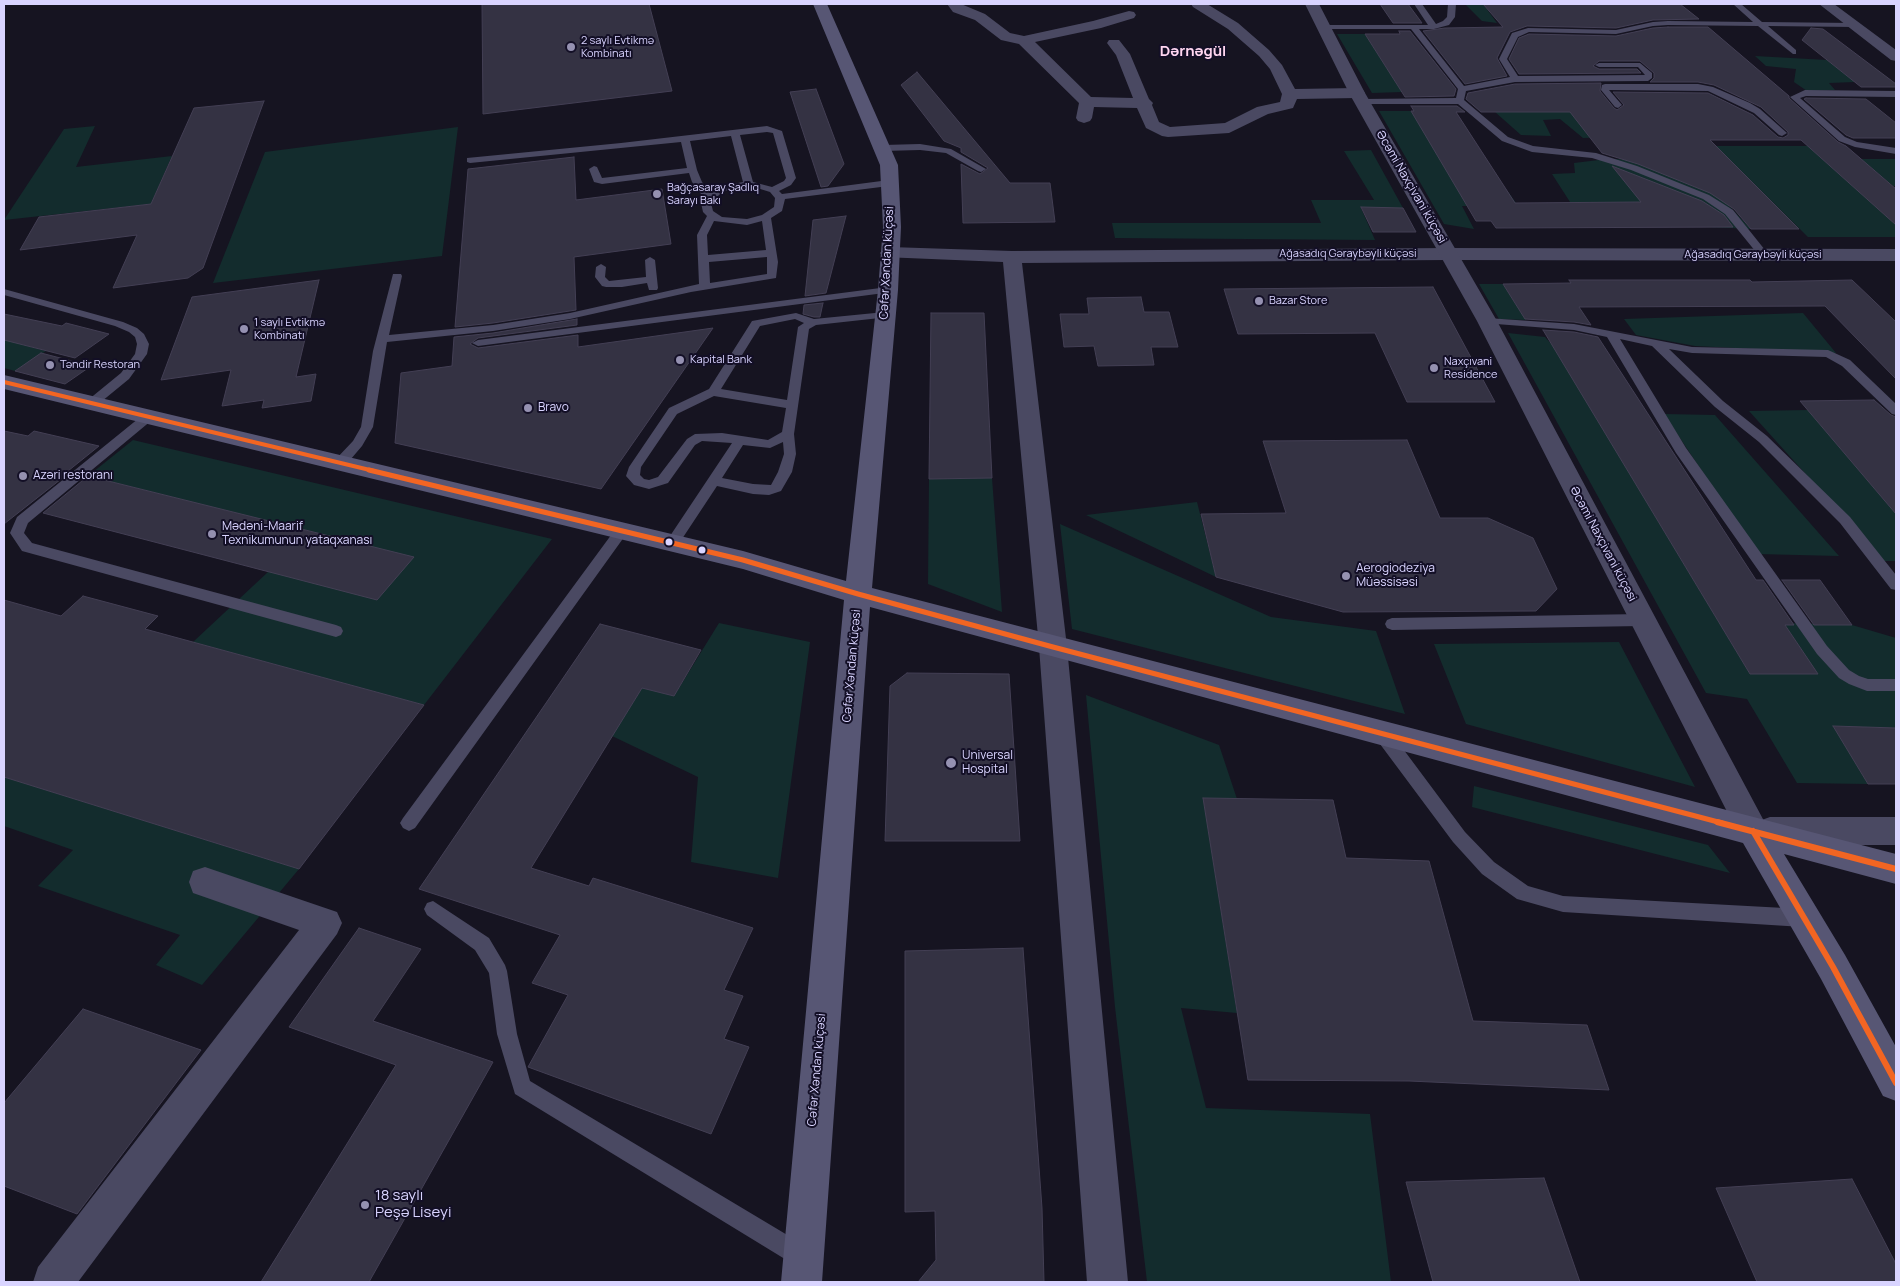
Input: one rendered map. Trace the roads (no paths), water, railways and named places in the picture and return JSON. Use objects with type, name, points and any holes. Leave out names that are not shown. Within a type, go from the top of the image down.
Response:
[{"type":"main road","name":"Cəfər Xəndan küçəsi","points":[[802,1270],[858,594],[888,290],[892,227],[889,165],[820,4]]},
{"type":"main road","points":[[4,382],[673,542],[1053,647],[1896,869]]},
{"type":"main road","name":"Əcəmi Naxçivani küçəsi","points":[[1753,831],[1833,967],[1896,1083]]},
{"type":"street","points":[[954,4],[958,9],[980,17],[1006,37],[1024,40],[1096,25],[1129,15]]},
{"type":"street","points":[[1114,43],[1123,54],[1145,103],[1152,124],[1168,132],[1229,128],[1263,110],[1287,105],[1290,94],[1277,68],[1264,52],[1233,26],[1198,4]]},
{"type":"street","name":"Əcəmi Naxçivani küçəsi","points":[[1312,4],[1360,98],[1487,321],[1753,831]]},
{"type":"street","points":[[1826,4],[1896,57]]},
{"type":"street","points":[[1024,40],[1087,102],[1145,103]]},
{"type":"street","points":[[1290,94],[1360,98]]},
{"type":"street","points":[[1084,118],[1087,102]]},
{"type":"street","name":"Ağasadıq Gəraybəyli küçəsi","points":[[890,253],[1012,257],[1449,254],[1896,255]]},
{"type":"street","points":[[1012,257],[1053,647],[1108,1282]]},
{"type":"street","points":[[1753,831],[1896,831]]},
{"type":"street","points":[[53,1282],[325,923],[205,882]]},
{"type":"lane","points":[[1418,4],[1434,27]]},
{"type":"lane","points":[[1324,27],[1434,27],[1446,23],[1451,17],[1452,4]]},
{"type":"lane","points":[[1737,4],[1793,52]]},
{"type":"lane","points":[[1515,79],[1503,59],[1515,35],[1528,30],[1607,33],[1668,23],[1854,25]]},
{"type":"lane","points":[[1413,27],[1462,90],[1460,101]]},
{"type":"lane","points":[[1462,90],[1515,79],[1648,78],[1649,75],[1640,65],[1599,65]]},
{"type":"lane","points":[[1618,104],[1605,90],[1606,87],[1698,87],[1710,89],[1747,105],[1782,133]]},
{"type":"lane","points":[[1896,94],[1805,93],[1794,97],[1842,139],[1855,144],[1896,151]]},
{"type":"lane","points":[[1360,98],[1460,101],[1506,139],[1516,144],[1532,149],[1593,155],[1634,168],[1706,197],[1729,212],[1764,255]]},
{"type":"lane","points":[[470,160],[767,128],[777,131],[791,178],[776,194]]},
{"type":"lane","points":[[735,132],[749,184]]},
{"type":"lane","points":[[685,138],[692,170],[697,182],[709,198]]},
{"type":"lane","points":[[883,148],[920,147],[948,151],[981,170]]},
{"type":"lane","points":[[594,169],[597,180],[602,181],[692,170]]},
{"type":"lane","points":[[776,194],[780,204],[778,209],[766,217],[737,223],[719,220],[712,216],[706,208],[709,198],[714,193],[730,187],[749,184],[776,194],[889,184]]},
{"type":"lane","points":[[705,287],[702,235],[712,216]]},
{"type":"lane","points":[[382,339],[522,324],[570,316],[705,287],[772,276],[774,272],[766,217]]},
{"type":"lane","points":[[704,258],[771,253]]},
{"type":"lane","points":[[650,260],[655,297]]},
{"type":"lane","points":[[600,268],[600,277],[606,284],[652,280]]},
{"type":"lane","points":[[340,463],[358,442],[367,427],[382,339],[397,276]]},
{"type":"lane","points":[[478,343],[888,290]]},
{"type":"lane","points":[[4,292],[119,324],[133,330],[140,336],[143,344],[141,354],[125,376],[92,403]]},
{"type":"lane","points":[[714,481],[753,489],[769,490],[776,488],[785,472],[790,454],[788,434],[804,326],[813,322],[885,315]]},
{"type":"lane","points":[[788,434],[770,444],[722,436],[699,437],[691,442],[663,480],[650,485],[639,482],[633,476],[635,467],[673,411],[713,392],[756,323],[796,316],[813,322]]},
{"type":"lane","points":[[1487,321],[1574,327],[1692,350],[1828,354],[1846,363],[1896,411]]},
{"type":"lane","points":[[1611,334],[1681,450],[1822,650],[1844,674],[1854,680],[1867,685],[1896,685]]},
{"type":"lane","points":[[1655,342],[1719,404],[1763,439],[1845,520],[1896,585]]},
{"type":"lane","points":[[713,392],[792,405]]},
{"type":"lane","points":[[148,417],[22,520],[17,533],[27,547],[336,631]]},
{"type":"lane","points":[[673,542],[740,440]]},
{"type":"lane","points":[[409,823],[622,530]]},
{"type":"lane","points":[[1392,624],[1642,620]]},
{"type":"lane","points":[[1383,735],[1459,837],[1488,868],[1523,893],[1563,904],[1803,918]]},
{"type":"lane","points":[[433,909],[482,944],[498,971],[507,1034],[522,1087],[802,1270]]},
{"type":"place","name":"2 saylı Evtikmə Kombinatı","points":[[571,47]]},
{"type":"place","name":"Bağçasaray Şadlıq Sarayı Bakı","points":[[657,194]]},
{"type":"place","name":"Bazar Store","points":[[1259,301]]},
{"type":"place","name":"1 saylı Evtikmə Kombinatı","points":[[244,329]]},
{"type":"place","name":"Kapital Bank","points":[[680,360]]},
{"type":"place","name":"Təndir Restoran","points":[[50,365]]},
{"type":"place","name":"Naxçıvani Residence","points":[[1434,368]]},
{"type":"place","name":"Bravo","points":[[528,408]]},
{"type":"place","name":"Azəri restoranı","points":[[23,476]]},
{"type":"place","name":"Mədəni-Maarif Texnikumunun yataqxanası","points":[[212,534]]},
{"type":"place","name":"Aerogiodeziya Müəssisəsi","points":[[1346,576]]},
{"type":"place","name":"Universal Hospital","points":[[951,763]]},
{"type":"place","name":"18 saylı Peşə Liseyi","points":[[365,1205]]},
{"type":"district","name":"Dərnəgül","points":[[1193,52]]}]
